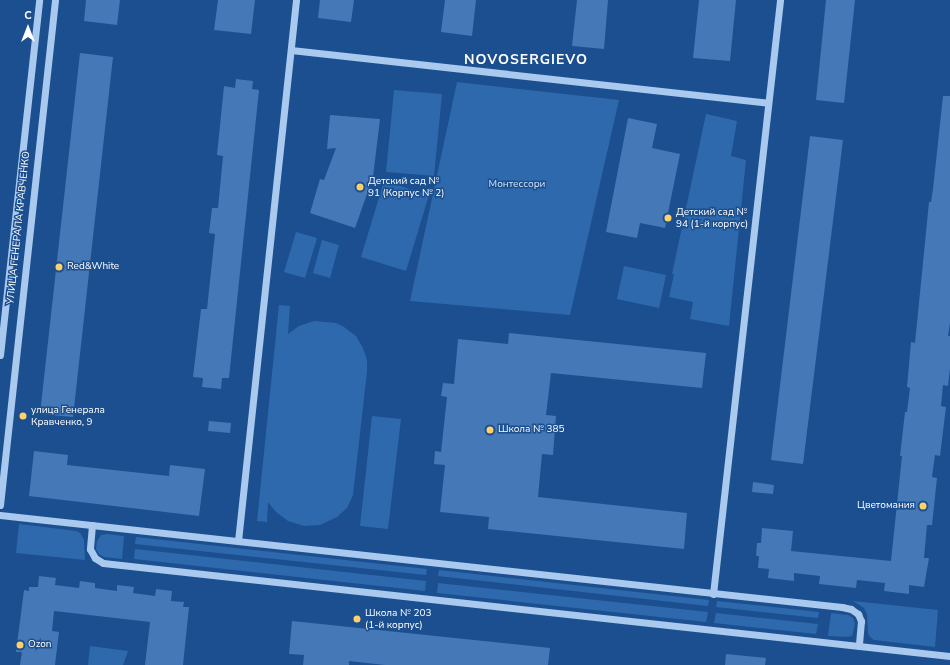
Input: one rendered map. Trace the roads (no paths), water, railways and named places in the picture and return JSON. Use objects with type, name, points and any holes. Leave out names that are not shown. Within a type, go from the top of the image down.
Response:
[{"type":"street","name":"УЛИЦА ГЕНЕРАЛА КРАВЧЕНКО","points":[[0,355],[39,0]]},
{"type":"street","name":"УЛИЦА ГЕНЕРАЛА КРАВЧЕНКО","points":[[0,506],[55,0]]},
{"type":"street","points":[[238,541],[296,0]]},
{"type":"street","points":[[713,594],[780,0]]},
{"type":"street","points":[[291,50],[768,103]]},
{"type":"street","points":[[0,515],[851,609],[858,614],[860,621],[859,646]]},
{"type":"street","points":[[92,525],[90,549],[95,558],[103,563],[950,656]]},
{"type":"place","name":"Детский сад № 91 (Корпус № 2)","points":[[360,187]]},
{"type":"place","name":"Детский сад № 94 (1-й корпус)","points":[[668,218]]},
{"type":"place","name":"Red&White","points":[[59,267]]},
{"type":"place","name":"улица Генерала Кравченко, 9","points":[[23,416]]},
{"type":"place","name":"Школа № 385","points":[[490,430]]},
{"type":"place","name":"Цветомания","points":[[923,506]]},
{"type":"place","name":"Школа № 203 (1-й корпус)","points":[[357,619]]},
{"type":"place","name":"Ozon","points":[[20,645]]},
{"type":"district","name":"NOVOSERGIEVO","points":[[526,60]]},
{"type":"park label","name":"Монтессори","points":[[517,185]]}]
